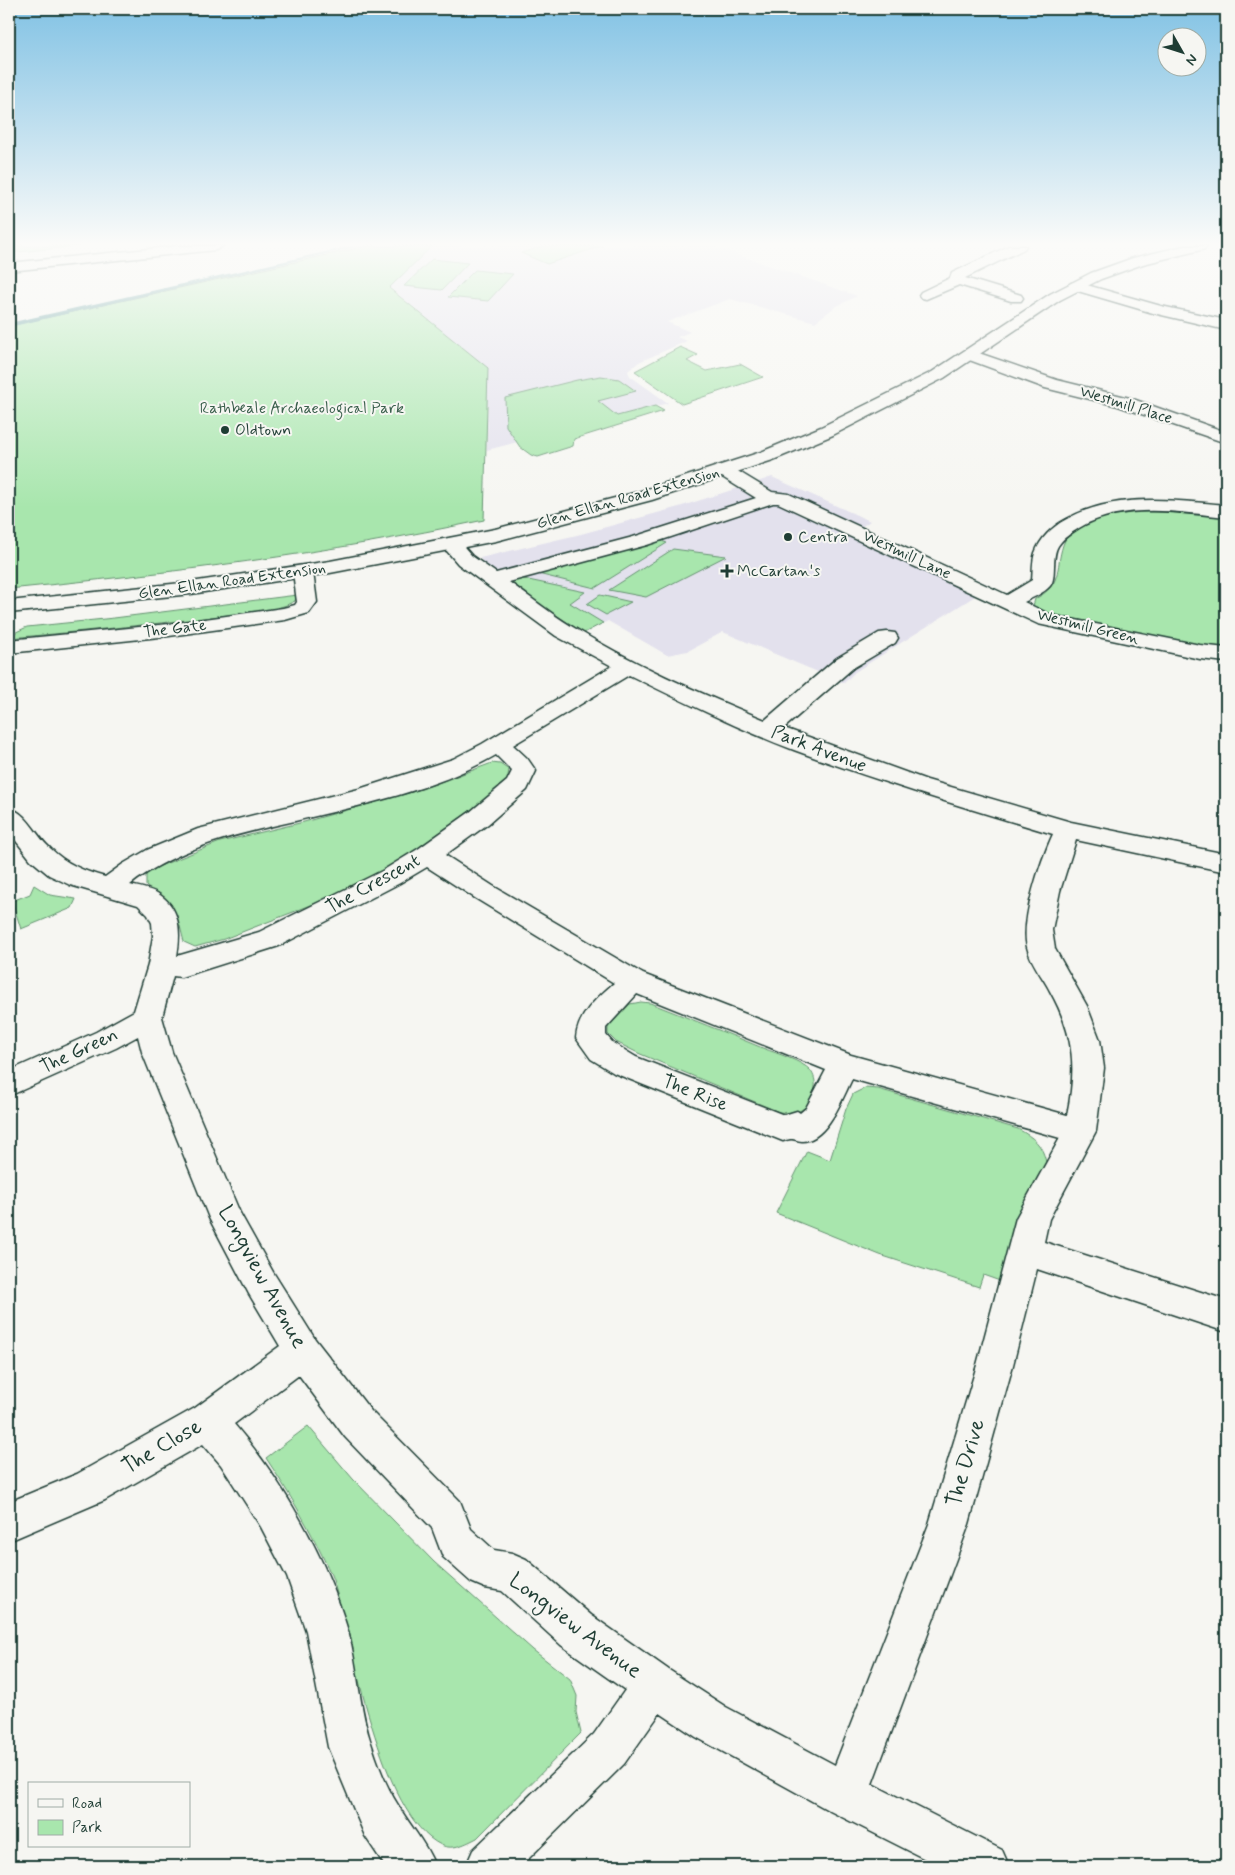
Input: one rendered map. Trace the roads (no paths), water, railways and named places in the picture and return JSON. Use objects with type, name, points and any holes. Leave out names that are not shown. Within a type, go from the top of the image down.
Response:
[{"type":"street","name":"Glen Ellan Road Extension","points":[[9,607],[191,588],[303,572],[496,535],[597,510],[725,471],[835,428],[930,380],[1000,334]]},
{"type":"street","name":"Westmill Place","points":[[970,355],[1051,384],[1124,402],[1226,438]]},
{"type":"street","name":"Westmill Lane","points":[[725,471],[768,497],[782,498],[1009,602]]},
{"type":"street","points":[[492,580],[650,538],[764,501],[768,497]]},
{"type":"street","name":"Westmill Green","points":[[1009,602],[1042,584],[1045,554],[1055,535],[1080,518],[1096,511],[1135,506],[1226,512]]},
{"type":"street","name":"Park Avenue","points":[[451,544],[465,560],[564,631],[628,666],[707,704],[801,744],[918,785],[1068,830],[1226,863]]},
{"type":"street","name":"The Gate","points":[[9,647],[169,630],[285,614],[302,609],[307,602],[303,572]]},
{"type":"street","name":"Westmill Green","points":[[1009,602],[1045,620],[1226,656]]},
{"type":"street","points":[[768,730],[845,663],[887,638]]},
{"type":"street","points":[[110,887],[126,873],[148,859],[173,848],[236,826],[318,808],[386,789],[453,767],[498,744],[628,666]]},
{"type":"street","name":"The Crescent","points":[[162,966],[181,967],[269,939],[390,877],[427,855],[479,818],[518,785],[524,771],[519,763],[498,744]]},
{"type":"street","points":[[9,816],[40,854],[58,869],[79,879],[110,887],[130,896],[147,900],[158,908],[166,923],[167,936],[162,966],[147,1017]]},
{"type":"street","name":"The Drive","points":[[846,1795],[949,1524],[995,1365],[1033,1218],[1080,1131],[1086,1098],[1088,1068],[1085,1040],[1072,1006],[1040,949],[1038,930],[1060,847],[1068,830]]},
{"type":"street","points":[[427,855],[484,892],[633,981],[844,1065],[1080,1131]]},
{"type":"street","name":"The Rise","points":[[633,981],[608,1005],[592,1025],[591,1038],[602,1051],[625,1065],[783,1128],[797,1124],[802,1128],[816,1116],[844,1065]]},
{"type":"street","name":"The Green","points":[[9,1084],[106,1040],[147,1017]]},
{"type":"street","name":"Longview Avenue","points":[[147,1017],[157,1052],[226,1218],[261,1283],[302,1351],[358,1424],[446,1515],[457,1543],[485,1568],[512,1573],[576,1630],[654,1685],[711,1722],[846,1795],[986,1866]]},
{"type":"street","points":[[1024,1250],[1226,1316]]},
{"type":"street","name":"The Close","points":[[9,1522],[91,1487],[208,1421],[302,1351]]},
{"type":"street","points":[[208,1421],[234,1452],[275,1513],[304,1568],[327,1631],[350,1747],[381,1820],[412,1866]]},
{"type":"street","name":"Longview Avenue","points":[[489,1866],[609,1749],[654,1685]]},
{"type":"place","name":"Oldtown","points":[[225,430]]},
{"type":"place","name":"Centra","points":[[788,537]]},
{"type":"place","name":"McCartan's","points":[[727,571]]},
{"type":"park label","name":"Rathbeale Archaeological Park","points":[[302,408]]}]
